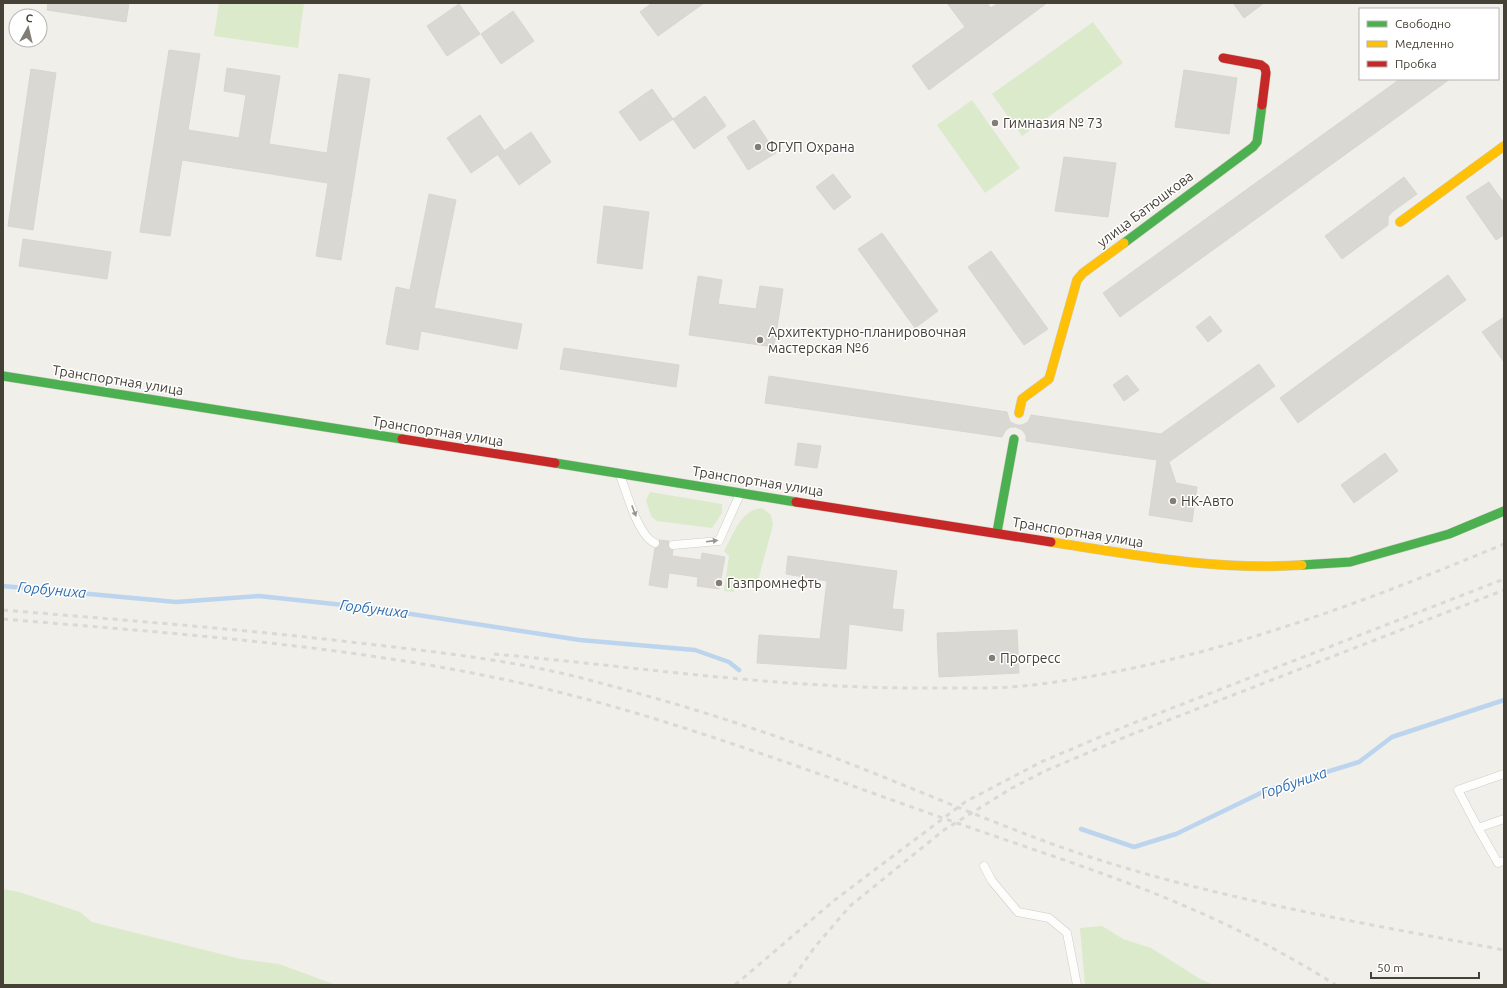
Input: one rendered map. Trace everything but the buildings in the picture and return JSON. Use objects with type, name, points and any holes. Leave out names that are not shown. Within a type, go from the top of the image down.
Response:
[{"type":"main road","name":"улица Батюшкова","points":[[1019,413],[1022,399],[1048,380],[1074,288],[1082,273],[1254,147],[1257,142],[1266,73],[1265,68],[1261,65],[1223,58]]},
{"type":"main road","points":[[1400,222],[1504,146]]},
{"type":"main road","name":"Транспортная улица","points":[[3,376],[620,475],[997,532],[1178,562],[1275,567],[1350,562],[1449,534],[1504,511]]},
{"type":"main road","points":[[997,532],[1014,439]]},
{"type":"lane","points":[[620,475],[640,527],[649,540],[655,543]]},
{"type":"lane","points":[[673,545],[718,541],[740,492]]},
{"type":"lane","points":[[1504,774],[1458,790],[1498,863],[1504,861]]},
{"type":"lane","points":[[1478,828],[1504,819]]},
{"type":"lane","points":[[984,866],[992,881],[1018,912],[1049,918],[1067,933],[1077,985]]},
{"type":"green space","points":[[219,3],[304,3],[298,48],[214,36]]},
{"type":"green space","points":[[1093,22],[1123,63],[1022,136],[992,94]]},
{"type":"green space","points":[[972,100],[1020,168],[985,193],[937,125]]},
{"type":"green space","points":[[650,492],[722,504],[722,513],[712,528],[657,521],[651,516],[646,500]]},
{"type":"green space","points":[[762,508],[771,515],[773,525],[757,584],[741,582],[733,592],[724,591],[729,556],[724,551],[738,524],[743,518],[748,513]]},
{"type":"green space","points":[[3,889],[19,892],[80,912],[92,922],[241,959],[279,964],[336,985],[3,985]]},
{"type":"green space","points":[[1102,926],[1123,939],[1151,948],[1200,979],[1214,985],[1085,985],[1080,928]]},
{"type":"waterway","name":"Горбуниха","points":[[3,586],[176,602],[259,596],[372,608],[580,640],[695,650],[729,662],[739,670]]},
{"type":"waterway","name":"Горбуниха","points":[[1081,829],[1134,847],[1176,834],[1267,790],[1359,762],[1392,737],[1504,700]]},
{"type":"railway","points":[[494,654],[711,676],[820,685],[968,688],[1033,685],[1094,676],[1154,663],[1273,631],[1390,590],[1504,544]]},
{"type":"railway","points":[[735,985],[836,899],[965,802],[1041,762],[1126,726],[1504,579]]},
{"type":"railway","points":[[788,985],[814,948],[850,906],[944,830],[1012,788],[1045,771],[1130,735],[1504,590]]},
{"type":"railway","points":[[3,610],[315,638],[475,657],[561,673],[687,708],[784,739],[1057,846],[1138,872],[1241,898],[1346,920],[1504,950]]},
{"type":"railway","points":[[3,619],[127,629],[313,648],[436,666],[556,691],[671,724],[786,762],[1136,886],[1231,927],[1302,964],[1336,985]]},
{"type":"traffic: fast","points":[[1124,243],[1253,147],[1257,142],[1262,105]]},
{"type":"traffic: fast","points":[[3,376],[402,439]]},
{"type":"traffic: fast","points":[[997,532],[1014,439]]},
{"type":"traffic: fast","points":[[555,463],[796,502]]},
{"type":"traffic: fast","points":[[1302,565],[1350,562],[1449,534],[1504,511]]},
{"type":"traffic: slow","points":[[1400,222],[1504,146]]},
{"type":"traffic: slow","points":[[1019,413],[1022,399],[1049,379],[1077,280],[1083,273],[1124,243]]},
{"type":"traffic: slow","points":[[1051,542],[1145,557],[1208,564],[1239,566],[1302,565]]},
{"type":"traffic: jam","points":[[1223,58],[1261,65],[1265,68],[1266,73],[1262,105]]},
{"type":"traffic: jam","points":[[402,439],[555,463]]},
{"type":"traffic: jam","points":[[796,502],[1051,542]]},
{"type":"place","name":"Гимназия № 73","points":[[995,123]]},
{"type":"place","name":"ФГУП Охрана","points":[[758,147]]},
{"type":"place","name":"Архитектурно-планировочная мастерская №6","points":[[760,340]]},
{"type":"place","name":"НК-Авто","points":[[1173,501]]},
{"type":"place","name":"Газпромнефть","points":[[719,583]]},
{"type":"place","name":"Прогресс","points":[[992,658]]}]
